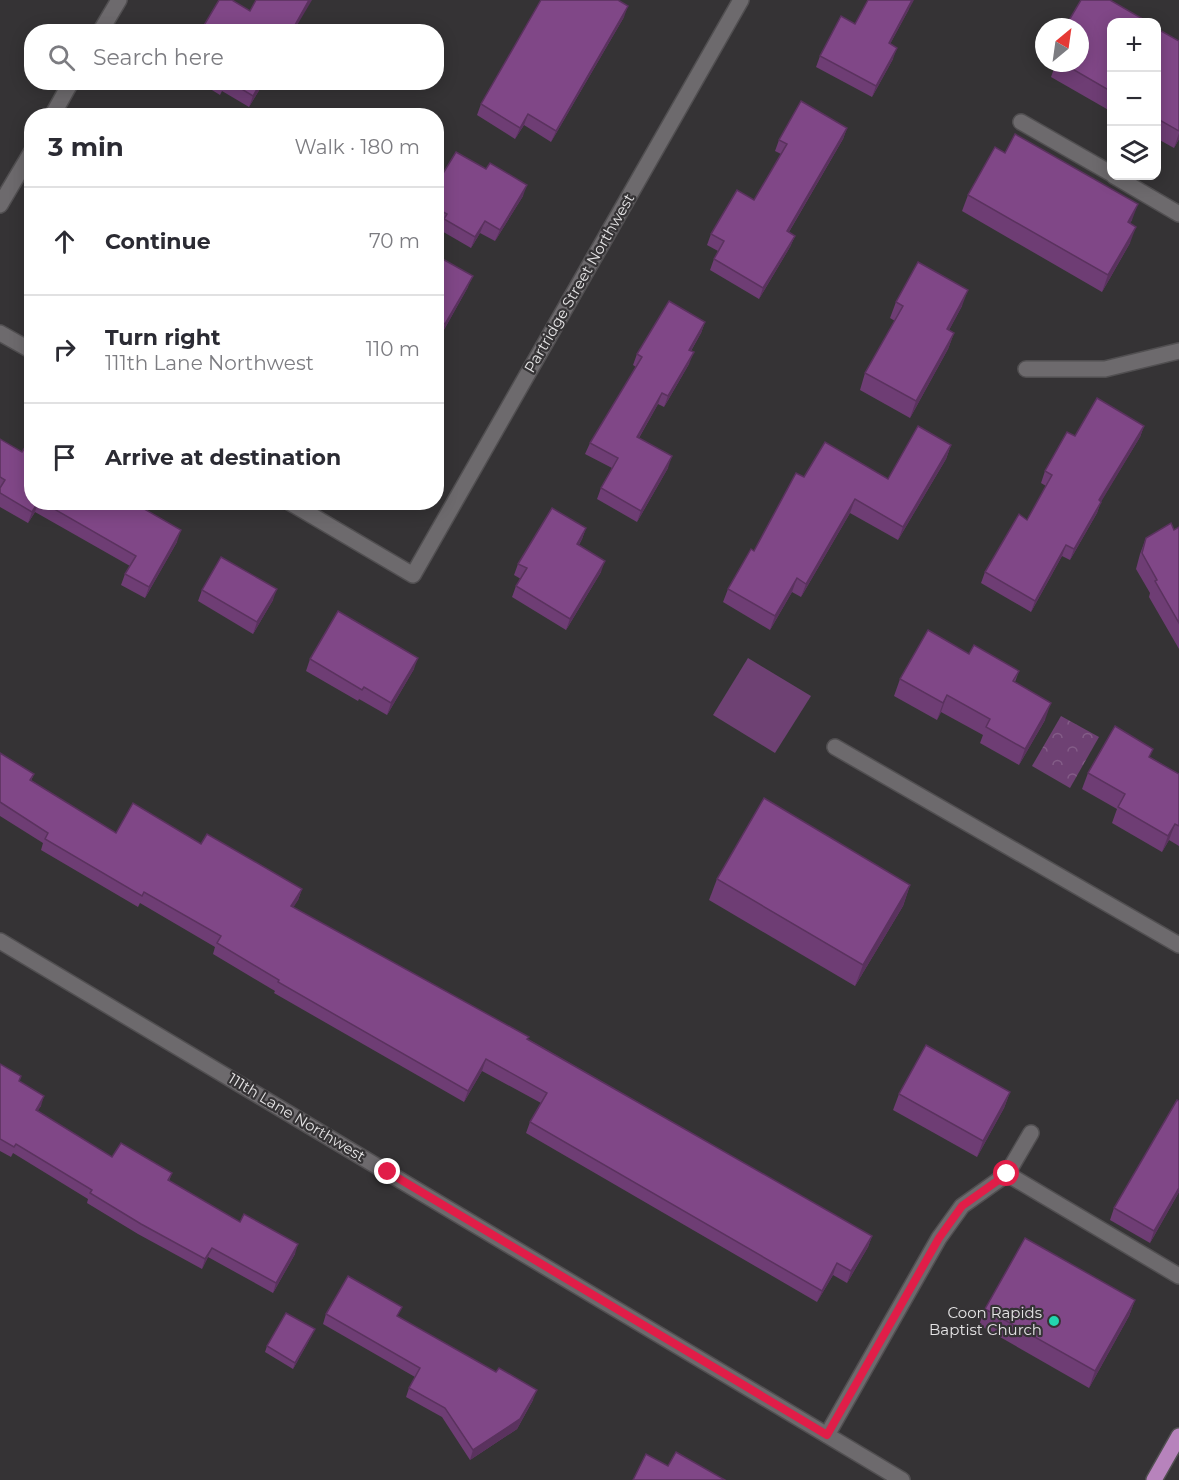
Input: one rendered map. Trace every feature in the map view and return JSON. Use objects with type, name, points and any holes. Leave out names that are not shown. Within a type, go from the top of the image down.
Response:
[{"type":"main road","points":[[1154,1480],[1179,1436]]},
{"type":"street","points":[[104,24],[118,0]]},
{"type":"street","name":"Partridge Street Northwest","points":[[303,510],[413,575],[741,0]]},
{"type":"street","points":[[56,108],[67,90]]},
{"type":"street","points":[[1021,122],[1107,172]]},
{"type":"street","points":[[0,205],[24,164]]},
{"type":"street","points":[[1121,180],[1179,214]]},
{"type":"street","points":[[0,333],[24,346]]},
{"type":"street","points":[[1026,369],[1105,369],[1179,351]]},
{"type":"street","points":[[836,747],[1179,945]]},
{"type":"street","name":"111th Lane Northwest","points":[[0,941],[902,1480]]},
{"type":"street","points":[[827,1435],[939,1238],[962,1206],[1007,1174],[1032,1133]]},
{"type":"street","points":[[1007,1174],[1179,1276]]},
{"type":"green space","points":[[748,658],[811,696],[775,753],[713,715]]},
{"type":"green space","points":[[1061,716],[1099,737],[1070,788],[1032,766]]},
{"type":"building","points":[[219,0],[232,0],[250,11],[256,0],[309,0],[296,24],[205,24]]},
{"type":"building","points":[[541,0],[618,0],[628,6],[556,131],[528,114],[520,128],[481,104]]},
{"type":"building","points":[[868,0],[912,0],[889,43],[897,48],[876,86],[820,56],[841,16],[855,24]]},
{"type":"building","points":[[1081,0],[1110,0],[1141,18],[1107,18],[1107,89],[1078,72],[1089,72],[1089,18],[1070,18]]},
{"type":"building","points":[[1161,31],[1179,41],[1179,131],[1161,121]]},
{"type":"building","points":[[243,90],[256,90],[253,96]]},
{"type":"building","points":[[801,101],[847,128],[787,231],[795,236],[763,288],[714,259],[724,241],[711,234],[737,190],[754,200],[787,144],[779,140]]},
{"type":"building","points":[[1015,134],[1138,204],[1128,222],[1136,227],[1108,275],[968,195],[995,147],[1005,153]]},
{"type":"building","points":[[456,152],[486,169],[490,163],[527,185],[500,230],[485,221],[475,237],[444,219],[447,214],[444,212],[444,172]]},
{"type":"building","points":[[444,260],[473,276],[444,323]]},
{"type":"building","points":[[918,262],[968,290],[947,329],[954,333],[916,401],[865,373],[903,306],[896,302]]},
{"type":"building","points":[[669,301],[705,322],[689,350],[694,352],[668,396],[662,393],[637,437],[672,456],[641,511],[601,488],[618,458],[590,443],[642,357],[637,354]]},
{"type":"building","points":[[1097,398],[1144,426],[1099,500],[1101,502],[1074,549],[1066,545],[1035,601],[985,572],[1019,514],[1027,520],[1052,475],[1045,471],[1067,432],[1075,436]]},
{"type":"building","points":[[918,426],[951,445],[903,527],[855,499],[806,584],[797,578],[775,616],[728,589],[751,549],[754,551],[796,473],[804,477],[825,442],[888,479]]},
{"type":"building","points":[[0,439],[22,452],[24,449],[24,507],[0,493],[5,480],[0,477]]},
{"type":"building","points":[[552,508],[586,528],[577,544],[605,561],[570,619],[516,586],[527,568],[518,564]]},
{"type":"building","points":[[56,510],[146,510],[181,530],[149,587],[125,574],[136,556]]},
{"type":"building","points":[[1171,523],[1174,530],[1179,527],[1179,623],[1142,553],[1146,538]]},
{"type":"building","points":[[221,557],[277,589],[257,622],[202,590]]},
{"type":"building","points":[[338,611],[418,658],[391,703],[364,687],[362,690],[310,659]]},
{"type":"building","points":[[928,630],[969,654],[974,645],[1019,671],[1013,681],[1051,703],[1025,749],[986,727],[990,719],[947,695],[943,703],[900,679]]},
{"type":"building","points":[[1115,726],[1153,749],[1149,757],[1179,774],[1179,826],[1175,824],[1168,836],[1118,807],[1125,794],[1088,773]]},
{"type":"building","points":[[0,753],[34,774],[30,780],[116,833],[133,803],[201,844],[207,834],[302,889],[291,906],[529,1037],[527,1039],[872,1236],[851,1271],[837,1263],[822,1291],[530,1122],[547,1093],[486,1059],[468,1091],[278,982],[279,980],[217,943],[221,936],[144,892],[142,896],[45,839],[48,833],[0,802]]},
{"type":"building","points":[[764,798],[910,885],[863,965],[717,879]]},
{"type":"building","points":[[926,1045],[1010,1092],[983,1141],[899,1094]]},
{"type":"building","points":[[0,1064],[21,1076],[19,1081],[44,1096],[36,1110],[112,1157],[121,1143],[172,1173],[168,1180],[240,1222],[244,1214],[298,1244],[276,1283],[212,1248],[205,1259],[90,1193],[92,1190],[16,1144],[14,1147],[0,1139]]},
{"type":"building","points":[[1177,1100],[1179,1101],[1179,1188],[1154,1231],[1114,1208]]},
{"type":"building","name":"Coon Rapids Baptist Church","points":[[1025,1238],[1135,1300],[1095,1371],[985,1309]]},
{"type":"building","points":[[348,1276],[402,1307],[397,1316],[496,1372],[499,1368],[537,1390],[520,1419],[473,1450],[445,1408],[409,1388],[420,1368],[326,1314]]},
{"type":"building","points":[[286,1313],[315,1329],[295,1363],[267,1346]]},
{"type":"building","points":[[676,1452],[725,1480],[633,1480],[646,1454],[668,1466]]},
{"type":"place","name":"Coon Rapids Baptist Church","points":[[1054,1321]]},
{"type":"route","points":[[388,1172],[827,1435],[939,1238],[962,1206],[1007,1174]]}]
